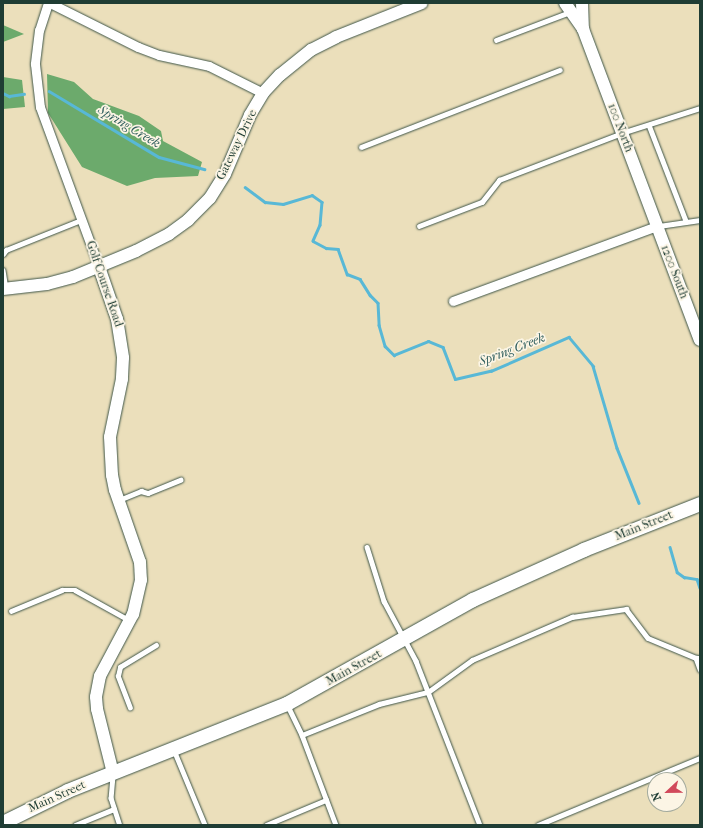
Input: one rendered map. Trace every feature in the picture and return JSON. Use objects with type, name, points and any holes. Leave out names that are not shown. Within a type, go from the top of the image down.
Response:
[{"type":"main road","name":"Gateway Drive","points":[[4,288],[47,284],[99,267],[169,234],[188,220],[210,198],[225,174],[250,115],[263,93],[311,50],[367,23],[422,3]]},
{"type":"main road","name":"100 North","points":[[582,3],[583,30]]},
{"type":"main road","name":"100 North","points":[[567,7],[583,30],[657,226]]},
{"type":"main road","name":"1200 South","points":[[657,226],[700,340]]},
{"type":"main road","name":"Golf Course Road","points":[[99,267],[122,338],[122,378],[110,437],[112,475],[118,500],[140,562],[141,580],[139,597],[129,620],[107,658],[100,676],[96,697],[97,709],[113,773]]},
{"type":"main road","name":"Main Street","points":[[3,823],[68,791],[287,704],[480,597],[584,550],[700,504]]},
{"type":"street","points":[[49,3],[138,48],[159,55],[209,66],[263,93]]},
{"type":"street","name":"Golf Course Road","points":[[49,3],[39,30],[35,64],[36,84],[42,114],[99,267]]},
{"type":"street","points":[[452,301],[657,226]]},
{"type":"lane","points":[[496,40],[551,19],[567,7]]},
{"type":"lane","points":[[361,147],[560,70]]},
{"type":"lane","points":[[419,226],[482,202],[499,180],[622,133],[700,108]]},
{"type":"lane","points":[[650,125],[686,221]]},
{"type":"lane","points":[[3,254],[6,250],[81,220]]},
{"type":"lane","points":[[657,226],[700,220]]},
{"type":"lane","points":[[3,270],[4,288]]},
{"type":"lane","points":[[118,500],[141,491],[148,493],[181,480]]},
{"type":"lane","points":[[366,547],[384,601],[406,639],[480,825]]},
{"type":"lane","points":[[11,611],[62,590],[75,590],[129,620]]},
{"type":"lane","points":[[302,736],[379,704],[428,692],[472,660],[572,617],[626,609],[648,638],[698,658],[700,669]]},
{"type":"lane","points":[[130,708],[118,676],[120,667],[156,645]]},
{"type":"lane","points":[[287,704],[302,736],[336,825]]},
{"type":"lane","points":[[174,750],[205,825]]},
{"type":"lane","points":[[538,825],[700,758]]},
{"type":"lane","points":[[113,773],[111,798],[120,825]]},
{"type":"lane","points":[[266,825],[326,800]]},
{"type":"lane","points":[[75,825],[114,809]]},
{"type":"green space","points":[[3,25],[24,34],[3,42]]},
{"type":"green space","points":[[47,74],[74,82],[93,99],[139,116],[161,131],[163,141],[202,162],[198,176],[155,178],[127,186],[82,167],[48,113]]},
{"type":"green space","points":[[3,77],[22,80],[25,107],[3,109]]},
{"type":"waterway","name":"Spring Creek","points":[[49,91],[159,157],[204,169]]},
{"type":"waterway","name":"Spring Creek","points":[[3,93],[9,96],[24,94]]},
{"type":"waterway","name":"Spring Creek","points":[[245,187],[265,202],[283,204],[312,195],[322,202],[320,225],[313,241],[326,248],[338,249],[347,274],[360,279],[370,295],[378,303],[379,325],[385,346],[394,355],[428,341],[443,347],[455,379],[491,371],[569,337],[593,366],[617,448],[639,503]]},
{"type":"waterway","name":"Spring Creek","points":[[670,547],[677,572],[684,577],[697,579],[700,588]]}]
